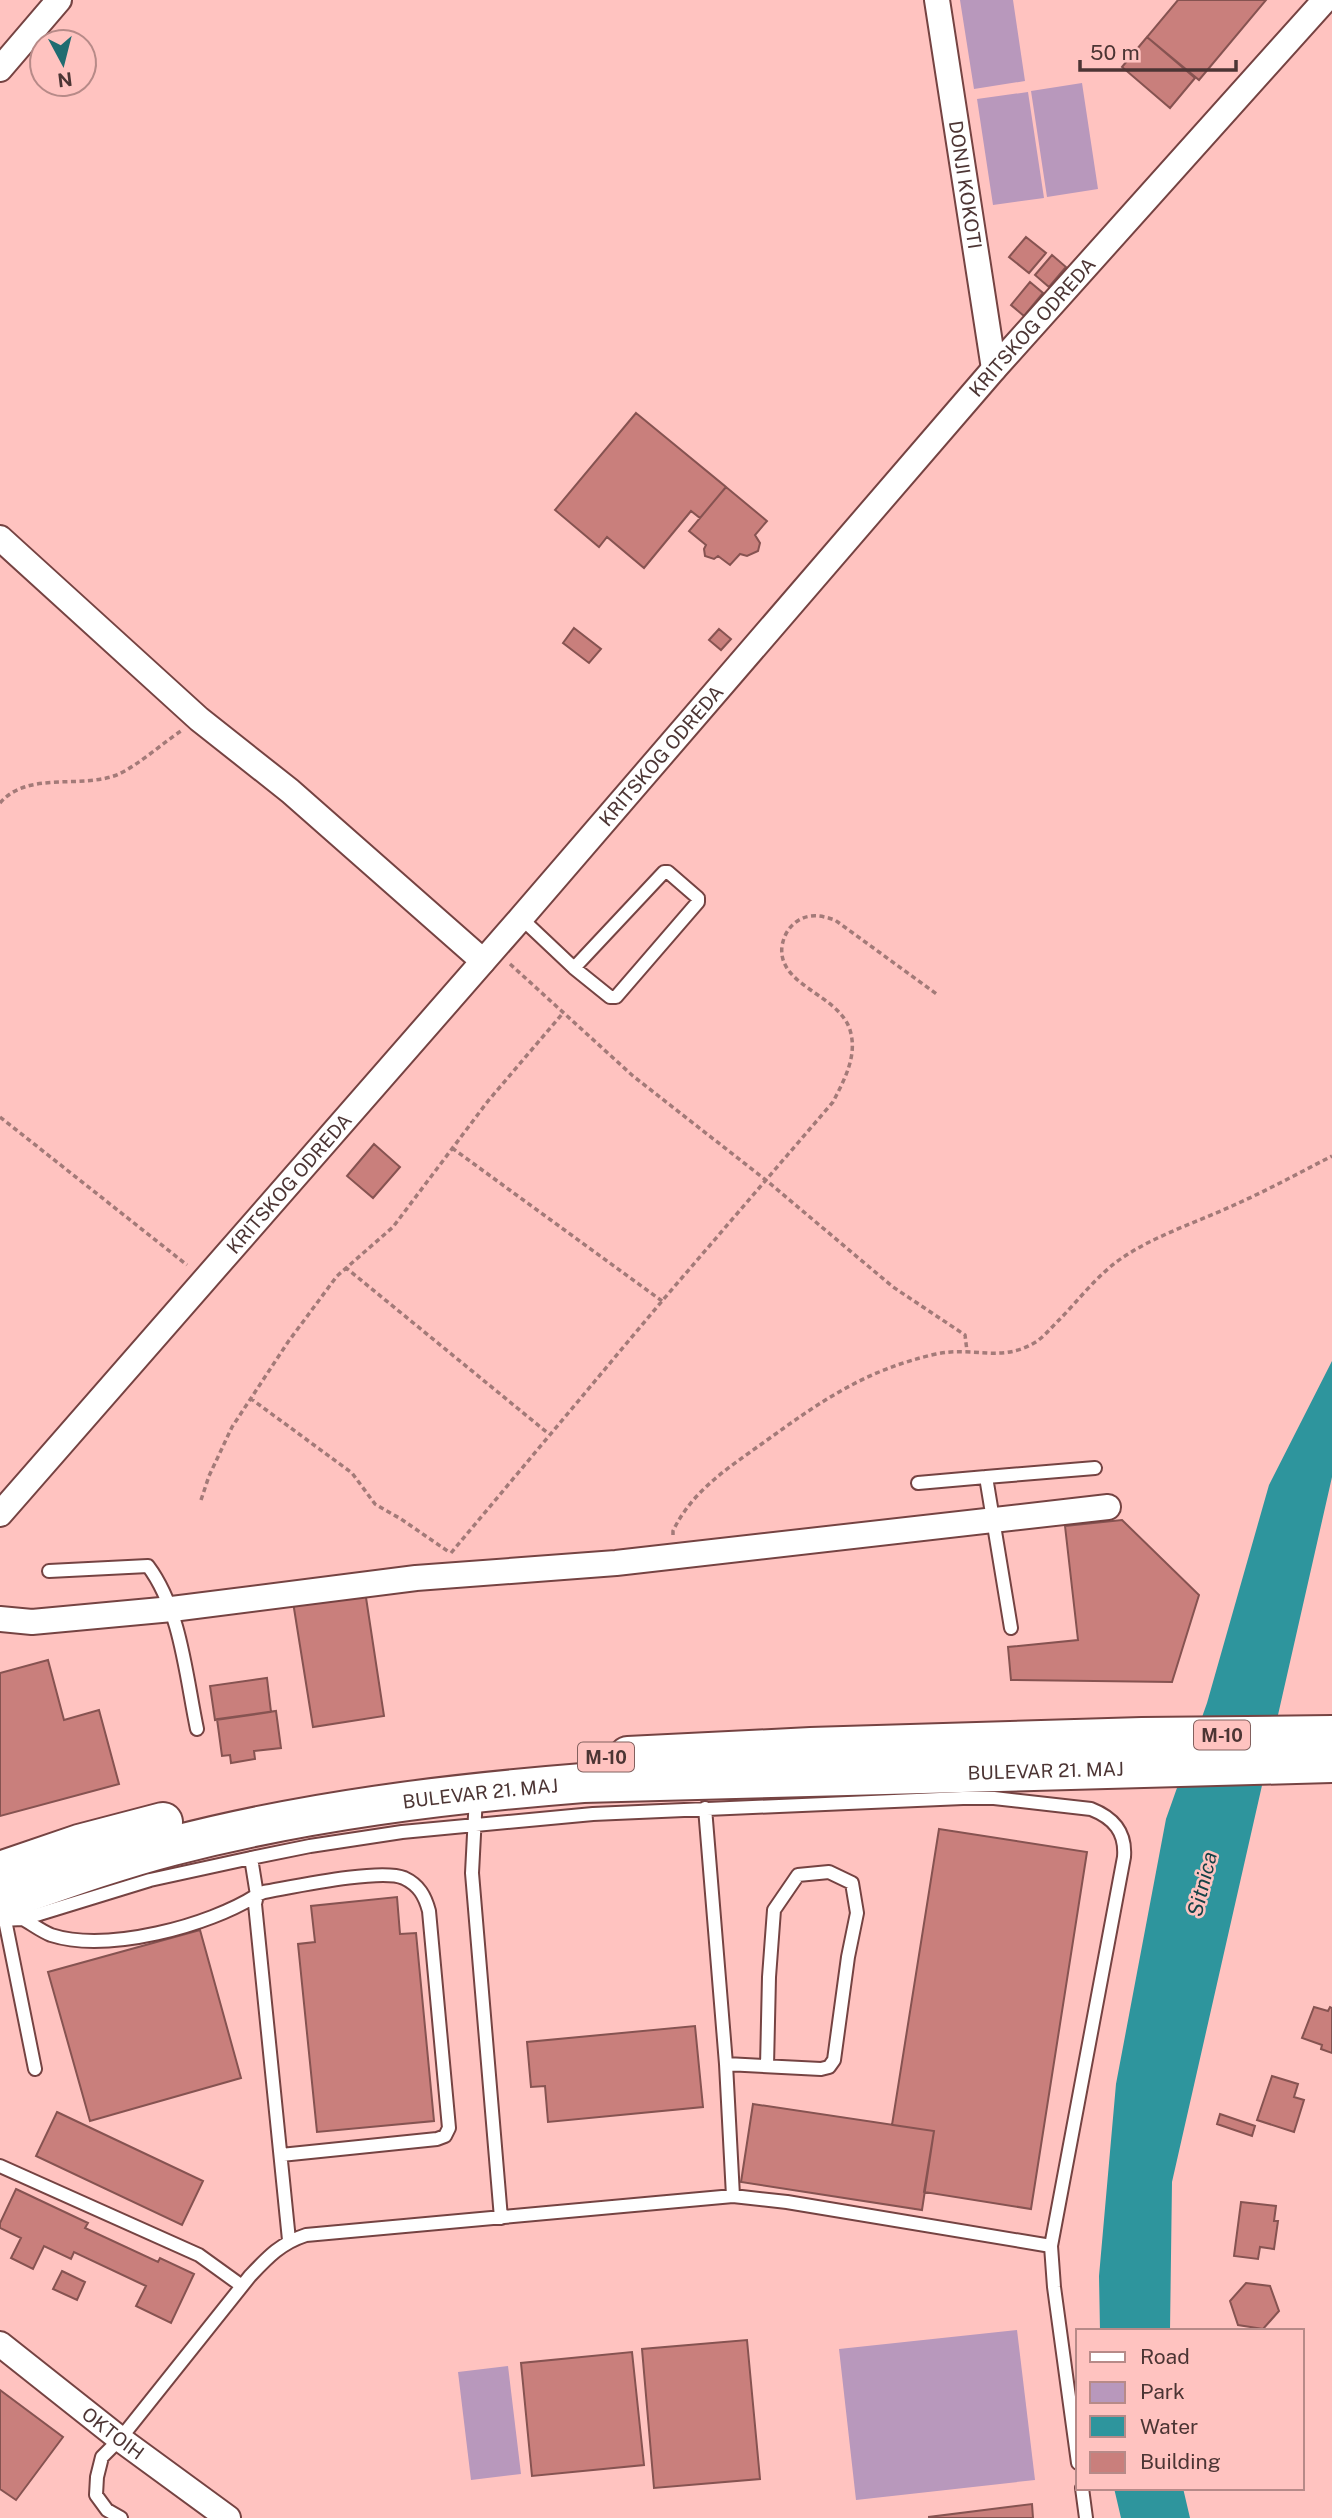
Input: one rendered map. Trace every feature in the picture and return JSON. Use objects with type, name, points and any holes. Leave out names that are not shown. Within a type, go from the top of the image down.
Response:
[{"type":"main road","name":"BULEVAR 21. MAJ","points":[[0,1871],[79,1844],[172,1820],[291,1795],[394,1778],[499,1766],[825,1747],[1142,1752]]},
{"type":"main road","name":"M-10","points":[[1142,1752],[1315,1749]]},
{"type":"main road","name":"BULEVAR 21. MAJ","points":[[7,1915],[91,1870],[231,1832],[345,1810],[475,1809],[583,1783],[994,1785],[1142,1752]]},
{"type":"street","points":[[0,69],[60,0]]},
{"type":"street","name":"DONJI KOKOTI","points":[[937,0],[994,369]]},
{"type":"street","name":"KRITSKOG ODREDA","points":[[0,1514],[994,369],[1325,0]]},
{"type":"street","points":[[0,538],[199,719],[488,955]]},
{"type":"street","points":[[0,1619],[32,1622],[172,1609],[449,1564],[616,1563],[1108,1507]]},
{"type":"street","name":"OKTOIH","points":[[0,2344],[120,2439],[228,2518]]},
{"type":"lane","points":[[520,918],[574,968],[610,997],[616,997],[698,902],[698,898],[668,872],[664,872],[574,968]]},
{"type":"lane","points":[[918,1483],[1095,1468]]},
{"type":"lane","points":[[986,1476],[1011,1628]]},
{"type":"lane","points":[[49,1571],[148,1566],[159,1581],[172,1609],[197,1729]]},
{"type":"lane","points":[[7,1915],[251,1858],[402,1832],[475,1809],[593,1814],[994,1785],[1091,1809],[1105,1815],[1119,1829],[1125,1847],[1051,2246],[1076,2448]]},
{"type":"lane","points":[[705,1808],[726,2064],[733,2196]]},
{"type":"lane","points":[[475,1809],[472,1873],[501,2218]]},
{"type":"lane","points":[[251,1858],[257,1895],[255,1904],[289,2240]]},
{"type":"lane","points":[[726,2064],[821,2069],[829,2067],[834,2060],[857,1913],[852,1883],[829,1872],[798,1875],[774,1910],[766,2066]]},
{"type":"lane","points":[[7,1915],[49,1934],[94,1941],[147,1935],[199,1921],[243,1905],[264,1892],[327,1881],[389,1874],[403,1878],[422,1892],[429,1911],[449,2128],[445,2136],[438,2139],[281,2155]]},
{"type":"lane","points":[[7,1915],[35,2069]]},
{"type":"lane","points":[[0,2166],[199,2255],[242,2286]]},
{"type":"lane","points":[[121,2518],[107,2510],[96,2495],[102,2457],[120,2439],[273,2251],[289,2240],[306,2235],[733,2196],[787,2202],[1051,2246]]},
{"type":"lane","points":[[1082,2490],[1086,2518]]},
{"type":"path","points":[[0,803],[4,798],[28,786],[118,774],[199,719]]},
{"type":"path","points":[[250,1398],[352,1473],[375,1504],[401,1519],[449,1564],[549,1434],[833,1102],[846,1075],[853,1051],[850,1029],[838,1010],[796,979],[786,968],[781,954],[784,937],[791,926],[801,918],[818,915],[835,920],[938,995]]},
{"type":"path","points":[[488,955],[563,1013],[633,1076],[767,1181],[893,1287],[965,1335],[967,1351]]},
{"type":"path","points":[[201,1500],[232,1427],[288,1342],[345,1267],[384,1237],[488,1101],[563,1013]]},
{"type":"path","points":[[0,1117],[205,1279]]},
{"type":"path","points":[[452,1148],[662,1301]]},
{"type":"path","points":[[675,1556],[673,1531],[695,1497],[805,1411],[852,1384],[884,1370],[937,1354],[967,1351],[999,1355],[1019,1351],[1037,1342],[1119,1260],[1152,1239],[1233,1206],[1332,1156]]},
{"type":"path","points":[[345,1267],[549,1434]]},
{"type":"green space","points":[[960,0],[1013,0],[1025,81],[974,89]]},
{"type":"green space","points":[[1082,83],[1098,189],[1047,197],[1031,91]]},
{"type":"green space","points":[[1028,92],[1044,198],[993,205],[977,99]]},
{"type":"green space","points":[[1017,2330],[1035,2480],[856,2500],[839,2349]]},
{"type":"green space","points":[[508,2366],[521,2474],[471,2480],[458,2372]]},
{"type":"water","name":"Sitnica","points":[[1332,1361],[1332,1477],[1172,2182],[1170,2329],[1100,2329],[1099,2276],[1116,2084],[1166,1819],[1207,1703],[1269,1485]]},
{"type":"water","points":[[1114,2490],[1183,2490],[1190,2518],[1121,2518]]},
{"type":"building","points":[[1178,0],[1266,0],[1199,80],[1147,37]]},
{"type":"building","points":[[1147,37],[1195,78],[1170,108],[1122,67]]},
{"type":"building","points":[[1026,237],[1046,253],[1029,273],[1009,257]]},
{"type":"building","points":[[1052,255],[1066,267],[1049,287],[1035,275]]},
{"type":"building","points":[[1030,282],[1043,293],[1024,316],[1011,305]]},
{"type":"building","points":[[636,413],[726,487],[700,518],[691,511],[644,568],[607,537],[599,547],[555,510]]},
{"type":"building","points":[[726,487],[767,521],[755,535],[760,543],[758,551],[747,556],[740,554],[730,565],[718,556],[714,559],[705,556],[706,545],[689,531]]},
{"type":"building","points":[[574,628],[601,649],[589,663],[563,643]]},
{"type":"building","points":[[719,629],[731,639],[721,650],[709,640]]},
{"type":"building","points":[[374,1144],[400,1167],[373,1198],[347,1176]]},
{"type":"building","points":[[1122,1520],[1199,1595],[1172,1682],[1011,1680],[1008,1647],[1078,1640],[1065,1526]]},
{"type":"building","points":[[365,1591],[384,1716],[313,1727],[293,1602]]},
{"type":"building","points":[[48,1660],[64,1720],[99,1710],[119,1784],[0,1816],[0,1673]]},
{"type":"building","points":[[267,1678],[271,1712],[215,1720],[210,1686]]},
{"type":"building","points":[[276,1711],[281,1748],[254,1751],[255,1759],[231,1763],[230,1755],[222,1756],[217,1719]]},
{"type":"building","points":[[939,1829],[1087,1852],[1031,2209],[924,2192],[934,2131],[892,2125]]},
{"type":"building","points":[[397,1897],[400,1934],[416,1933],[434,2121],[317,2132],[298,1944],[315,1942],[311,1906]]},
{"type":"building","points":[[200,1930],[241,2078],[90,2121],[48,1972]]},
{"type":"building","points":[[1314,2007],[1328,2011],[1332,2008],[1332,2053],[1321,2049],[1322,2045],[1302,2038]]},
{"type":"building","points":[[695,2026],[703,2107],[548,2122],[545,2086],[531,2087],[527,2042]]},
{"type":"building","points":[[1272,2076],[1298,2084],[1294,2097],[1304,2100],[1294,2132],[1257,2120]]},
{"type":"building","points":[[753,2104],[934,2131],[922,2210],[741,2182]]},
{"type":"building","points":[[57,2112],[203,2181],[182,2225],[36,2156]]},
{"type":"building","points":[[1220,2114],[1255,2126],[1252,2136],[1217,2124]]},
{"type":"building","points":[[16,2189],[88,2223],[85,2228],[158,2262],[160,2258],[194,2274],[171,2323],[136,2306],[146,2286],[74,2252],[71,2259],[44,2246],[33,2269],[11,2258],[21,2238],[0,2228],[0,2223]]},
{"type":"building","points":[[1241,2202],[1276,2206],[1274,2221],[1278,2221],[1274,2249],[1260,2247],[1258,2259],[1234,2256]]},
{"type":"building","points":[[62,2271],[85,2282],[77,2300],[53,2289]]},
{"type":"building","points":[[1246,2283],[1270,2286],[1279,2311],[1263,2329],[1238,2325],[1230,2301]]},
{"type":"building","points":[[747,2340],[760,2479],[654,2488],[642,2349]]},
{"type":"building","points":[[632,2352],[644,2465],[532,2476],[521,2363]]},
{"type":"building","points":[[0,2390],[63,2437],[16,2500],[0,2489]]},
{"type":"building","points":[[1032,2504],[1033,2518],[929,2518],[929,2517]]}]
